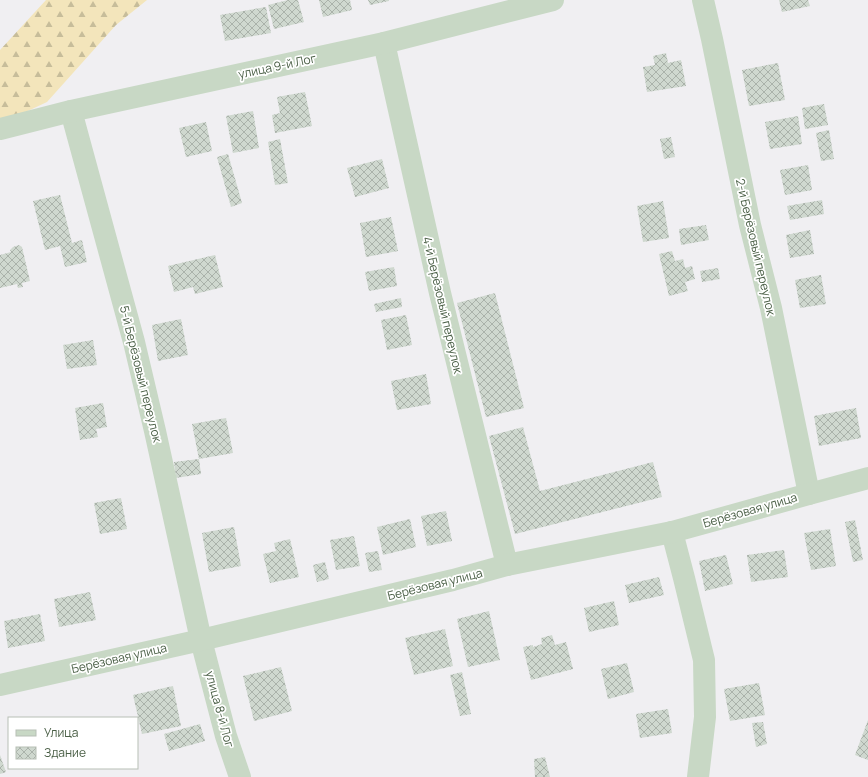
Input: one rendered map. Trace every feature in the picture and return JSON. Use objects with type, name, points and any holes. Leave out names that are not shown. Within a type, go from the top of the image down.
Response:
[{"type":"street","name":"улица 9-й Лог","points":[[0,129],[71,111],[384,43],[553,0]]},
{"type":"street","name":"2-й Берёзовый переулок","points":[[703,0],[750,225],[771,308],[809,494]]},
{"type":"street","name":"4-й Берёзовый переулок","points":[[384,43],[440,293],[507,566]]},
{"type":"street","name":"5-й Берёзовый переулок","points":[[71,111],[134,342],[201,640]]},
{"type":"street","name":"Берёзовая улица","points":[[0,685],[201,640],[507,566],[672,532],[868,478]]},
{"type":"street","points":[[672,532],[704,660],[706,716],[698,777]]},
{"type":"street","name":"улица 8-й Лог","points":[[201,640],[226,736],[240,777]]},
{"type":"green space","points":[[46,0],[147,0],[116,25],[47,102],[0,124],[0,50]]},
{"type":"building","points":[[288,0],[298,0],[304,22],[274,29],[268,5]]},
{"type":"building","points":[[319,0],[350,0],[352,10],[323,17]]},
{"type":"building","points":[[368,0],[389,0],[389,1],[370,5]]},
{"type":"building","points":[[779,0],[808,0],[810,6],[782,12]]},
{"type":"building","points":[[266,7],[271,33],[225,41],[220,15]]},
{"type":"building","points":[[666,53],[668,63],[681,60],[686,86],[647,92],[643,67],[655,65],[653,56]]},
{"type":"building","points":[[778,63],[785,100],[749,106],[742,70]]},
{"type":"building","points":[[305,92],[312,126],[275,133],[272,115],[280,113],[277,97]]},
{"type":"building","points":[[824,104],[828,125],[805,129],[802,108]]},
{"type":"building","points":[[253,111],[259,148],[233,153],[226,116]]},
{"type":"building","points":[[798,116],[802,144],[770,149],[765,122]]},
{"type":"building","points":[[206,122],[212,151],[186,157],[179,128]]},
{"type":"building","points":[[829,130],[834,159],[821,161],[816,133]]},
{"type":"building","points":[[671,137],[675,157],[664,159],[660,139]]},
{"type":"building","points":[[280,139],[288,183],[275,185],[268,142]]},
{"type":"building","points":[[228,154],[242,203],[231,207],[217,157]]},
{"type":"building","points":[[382,159],[389,188],[355,197],[347,168]]},
{"type":"building","points":[[808,165],[812,190],[785,195],[780,170]]},
{"type":"building","points":[[60,195],[72,243],[82,240],[87,262],[65,267],[60,246],[45,250],[33,201]]},
{"type":"building","points":[[822,200],[824,214],[790,220],[787,206]]},
{"type":"building","points":[[663,201],[669,238],[643,242],[637,206]]},
{"type":"building","points":[[391,217],[398,251],[366,257],[360,223]]},
{"type":"building","points":[[706,225],[709,240],[681,245],[679,229]]},
{"type":"building","points":[[810,230],[814,254],[790,258],[786,235]]},
{"type":"building","points":[[19,245],[22,247],[30,281],[22,283],[23,287],[18,288],[17,284],[0,288],[0,255],[11,252],[10,250],[13,247]]},
{"type":"building","points":[[672,251],[675,261],[683,259],[685,268],[692,266],[695,279],[685,282],[688,291],[669,296],[659,254]]},
{"type":"building","points":[[215,255],[223,287],[195,294],[193,287],[174,292],[168,266]]},
{"type":"building","points":[[394,267],[397,286],[369,291],[365,272]]},
{"type":"building","points":[[718,268],[720,279],[702,282],[700,271]]},
{"type":"building","points":[[821,275],[826,304],[800,308],[795,280]]},
{"type":"building","points":[[495,293],[524,408],[486,417],[457,303]]},
{"type":"building","points":[[401,298],[402,307],[376,312],[374,304]]},
{"type":"building","points":[[406,315],[412,345],[387,350],[381,320]]},
{"type":"building","points":[[181,319],[188,355],[158,361],[152,325]]},
{"type":"building","points":[[93,340],[97,365],[67,369],[63,345]]},
{"type":"building","points":[[426,374],[431,404],[397,410],[391,381]]},
{"type":"building","points":[[103,403],[107,427],[96,429],[98,437],[80,440],[75,408]]},
{"type":"building","points":[[856,408],[861,438],[819,446],[814,416]]},
{"type":"building","points":[[226,418],[233,453],[199,459],[192,424]]},
{"type":"building","points":[[523,427],[540,491],[653,462],[662,497],[515,534],[489,436]]},
{"type":"building","points":[[199,459],[201,474],[176,478],[174,462]]},
{"type":"building","points":[[121,498],[127,529],[100,534],[94,503]]},
{"type":"building","points":[[446,511],[452,541],[427,546],[421,516]]},
{"type":"building","points":[[410,519],[416,547],[383,555],[377,527]]},
{"type":"building","points":[[855,520],[863,560],[853,562],[845,522]]},
{"type":"building","points":[[234,527],[241,566],[209,572],[202,533]]},
{"type":"building","points":[[830,529],[836,566],[811,570],[804,533]]},
{"type":"building","points":[[354,536],[360,566],[336,570],[330,540]]},
{"type":"building","points":[[290,539],[299,577],[270,583],[263,554],[276,551],[274,543]]},
{"type":"building","points":[[784,550],[788,577],[751,582],[747,555]]},
{"type":"building","points":[[378,551],[382,570],[369,572],[365,553]]},
{"type":"building","points":[[726,555],[733,584],[705,591],[699,561]]},
{"type":"building","points":[[325,562],[329,579],[317,582],[313,565]]},
{"type":"building","points":[[659,577],[664,595],[629,603],[625,585]]},
{"type":"building","points":[[90,592],[96,620],[59,627],[54,599]]},
{"type":"building","points":[[614,601],[619,625],[589,632],[584,608]]},
{"type":"building","points":[[489,611],[500,660],[468,667],[457,619]]},
{"type":"building","points":[[40,614],[45,641],[8,648],[4,621]]},
{"type":"building","points":[[445,629],[453,666],[414,675],[405,638]]},
{"type":"building","points":[[552,635],[555,645],[566,642],[573,669],[531,680],[523,647],[533,645],[533,647],[542,644],[541,638]]},
{"type":"building","points":[[627,663],[634,692],[608,699],[601,669]]},
{"type":"building","points":[[281,667],[292,711],[254,721],[243,676]]},
{"type":"building","points":[[462,672],[471,714],[460,716],[450,675]]},
{"type":"building","points":[[759,683],[765,715],[730,721],[724,689]]},
{"type":"building","points":[[173,686],[181,726],[142,734],[133,695]]},
{"type":"building","points":[[668,709],[672,733],[640,738],[636,714]]},
{"type":"building","points":[[868,720],[868,760],[855,755]]},
{"type":"building","points":[[763,722],[767,744],[756,747],[752,723]]},
{"type":"building","points":[[200,724],[205,741],[169,751],[164,734]]},
{"type":"building","points":[[0,755],[6,772],[0,774]]},
{"type":"building","points":[[545,757],[550,777],[535,777],[534,759]]}]
